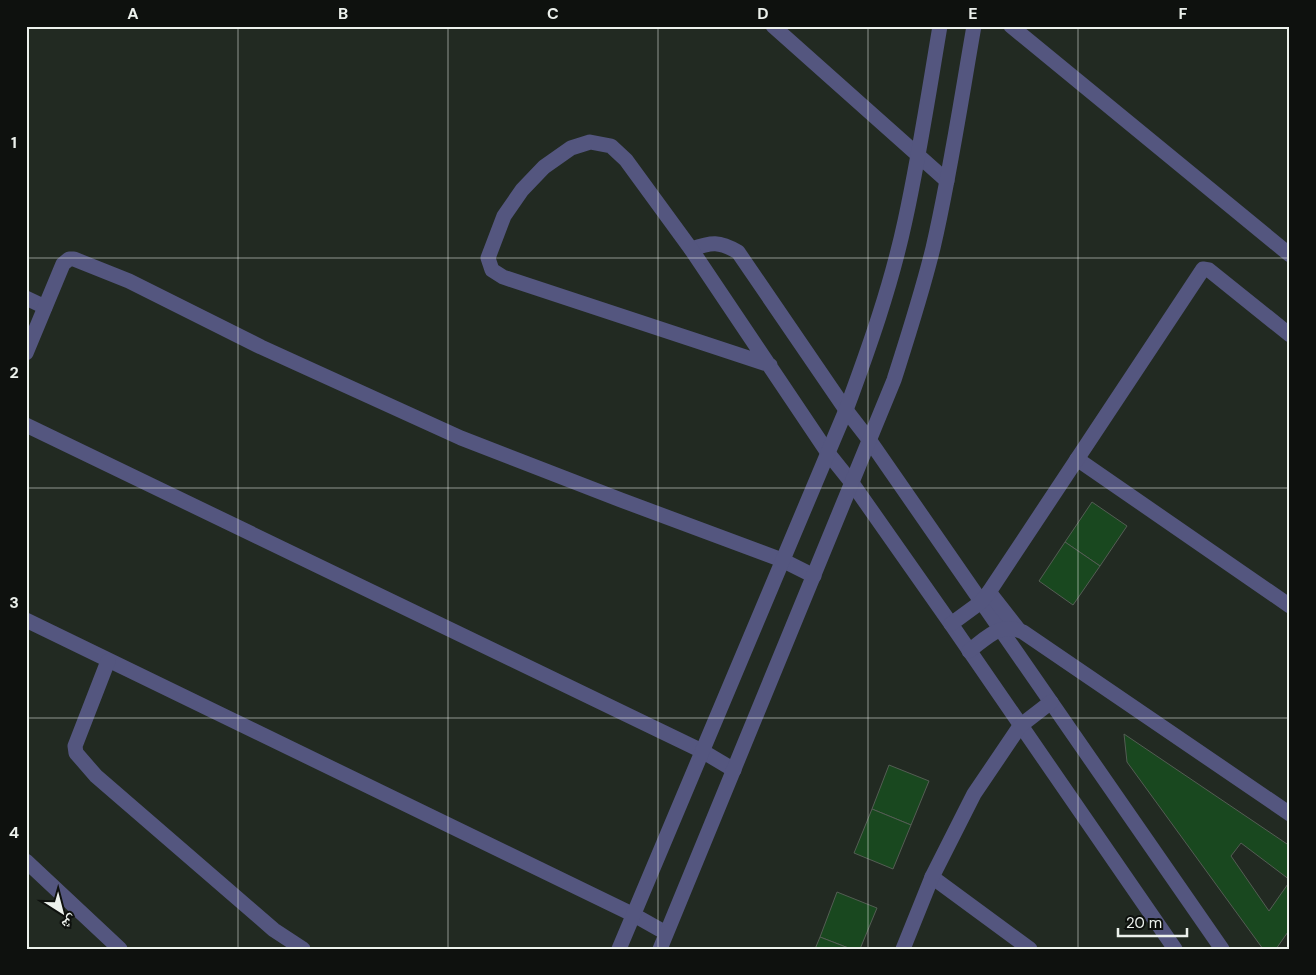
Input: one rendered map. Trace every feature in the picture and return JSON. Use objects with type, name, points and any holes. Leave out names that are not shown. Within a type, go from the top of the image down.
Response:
[{"type":"street","points":[[773,26],[947,181]]},
{"type":"street","points":[[620,949],[846,410],[869,349],[905,222],[940,26]]},
{"type":"street","points":[[660,949],[894,380],[915,315],[932,248],[947,181],[974,26]]},
{"type":"street","points":[[1011,26],[1290,255]]},
{"type":"street","points":[[770,365],[503,277],[492,270],[488,258],[504,216],[522,190],[544,167],[570,148],[590,142],[611,146],[626,160],[691,249],[770,365],[828,453],[852,483],[951,624],[1175,949]]},
{"type":"street","points":[[691,249],[708,243],[724,244],[738,252],[846,410],[985,597],[1018,629],[1290,814]]},
{"type":"street","points":[[26,352],[63,264],[69,259],[82,262],[129,282],[261,348],[461,438],[782,560],[814,576]]},
{"type":"street","points":[[951,624],[985,597],[1203,269],[1209,270],[1290,335]]},
{"type":"street","points":[[26,298],[45,307]]},
{"type":"street","points":[[26,425],[702,751],[734,770]]},
{"type":"street","points":[[1077,459],[1290,606]]},
{"type":"street","points":[[985,597],[1000,629],[1222,949]]},
{"type":"street","points":[[26,620],[634,915],[666,933]]},
{"type":"street","points":[[969,651],[1000,629],[1018,629]]},
{"type":"street","points":[[108,661],[75,746],[76,753],[96,776],[274,930],[304,949]]},
{"type":"street","points":[[903,949],[932,877],[974,794],[1020,726],[1051,702]]},
{"type":"street","points":[[26,861],[120,949]]},
{"type":"street","points":[[932,877],[1030,949]]},
{"type":"building","points":[[1092,502],[1127,526],[1100,566],[1065,542]]},
{"type":"building","points":[[1065,542],[1100,566],[1073,605],[1039,581]]},
{"type":"building","points":[[1124,734],[1290,846],[1290,880],[1241,843],[1231,856],[1269,911],[1290,881],[1290,929],[1276,949],[1263,949],[1127,762]]},
{"type":"building","points":[[889,765],[929,781],[911,825],[872,809]]},
{"type":"building","points":[[872,809],[911,825],[893,869],[854,853]]},
{"type":"building","points":[[837,892],[877,908],[860,949],[851,949],[820,937]]},
{"type":"building","points":[[820,937],[851,949],[815,949]]}]
